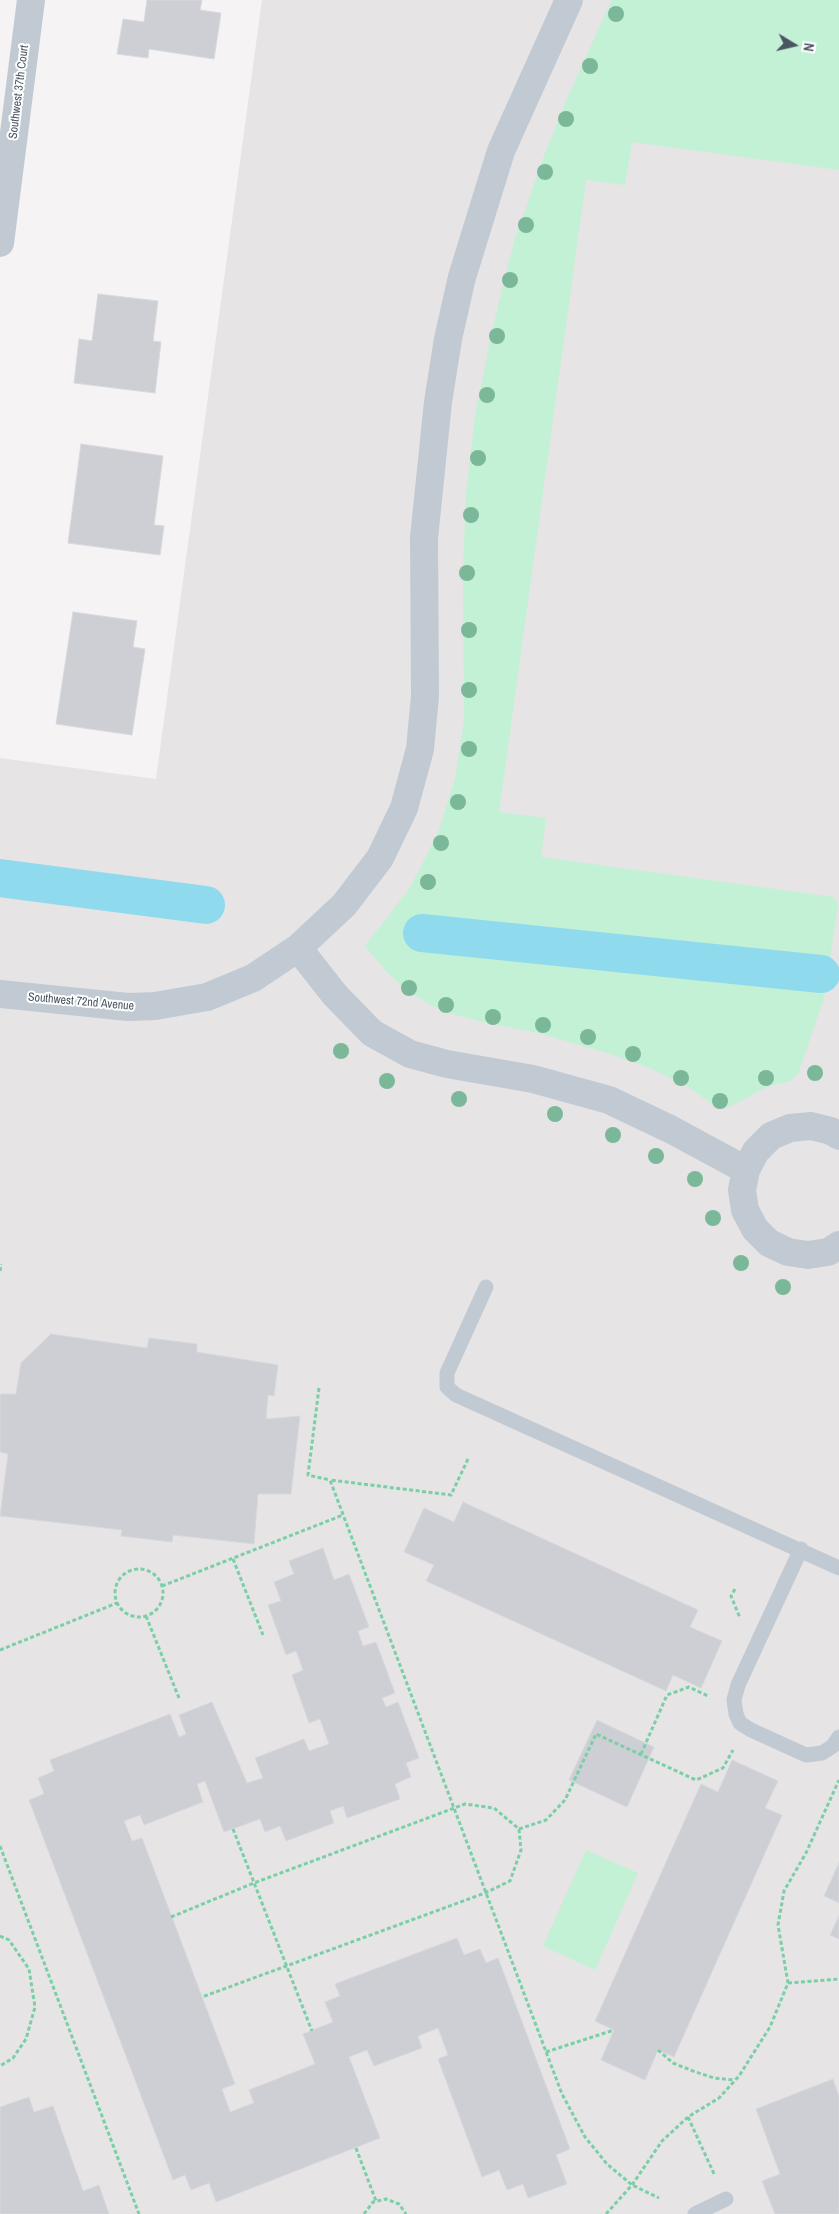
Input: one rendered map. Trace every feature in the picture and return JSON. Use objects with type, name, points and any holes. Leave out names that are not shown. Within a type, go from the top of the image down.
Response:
[{"type":"street","name":"Southwest 37th Court","points":[[0,243],[31,0]]},
{"type":"street","name":"Southwest 72nd Avenue","points":[[0,994],[128,1007],[181,1002],[207,997],[253,978],[298,948],[344,906],[380,858],[404,808],[420,749],[425,696],[424,538],[438,402],[448,339],[467,259],[501,151],[569,0]]},
{"type":"street","points":[[298,948],[335,995],[372,1033],[410,1054],[447,1064],[532,1078],[609,1100],[670,1129],[746,1170]]},
{"type":"street","points":[[836,1126],[790,1128],[771,1136],[756,1151],[746,1170],[742,1190],[745,1210],[755,1229],[769,1243],[788,1252],[808,1255],[828,1252],[839,1246]]},
{"type":"lane","points":[[486,1287],[447,1373],[447,1387],[456,1395],[839,1568]]},
{"type":"lane","points":[[801,1550],[738,1685],[734,1700],[736,1714],[740,1723],[750,1730],[806,1755],[822,1753],[833,1746],[839,1737]]},
{"type":"lane","points":[[695,2214],[726,2199]]},
{"type":"path","points":[[0,1272],[1,1264]]},
{"type":"path","points":[[319,1388],[308,1475],[330,1480],[451,1495],[468,1459]]},
{"type":"path","points":[[330,1480],[562,2094],[585,2137],[607,2164],[632,2185],[659,2198]]},
{"type":"path","points":[[162,1586],[343,1515]]},
{"type":"path","points":[[233,1559],[263,1635]]},
{"type":"path","points":[[146,1569],[159,1579],[162,1586],[162,1601],[158,1607],[146,1616],[126,1614],[117,1603],[114,1595],[118,1580],[130,1570],[146,1569]]},
{"type":"path","points":[[0,1650],[117,1603]]},
{"type":"path","points":[[146,1616],[179,1698]]},
{"type":"path","points":[[519,1829],[546,1820],[565,1800],[596,1734],[696,1780],[723,1768],[733,1750]]},
{"type":"path","points":[[606,2214],[632,2185],[662,2141],[688,2117],[720,2098],[738,2076],[770,2027],[788,1983],[778,1925],[784,1891],[806,1853],[839,1780]]},
{"type":"path","points":[[171,1917],[254,1883],[453,1807],[465,1804],[494,1808],[504,1814],[519,1829],[521,1850],[510,1881],[485,1893],[202,1997]]},
{"type":"path","points":[[233,1829],[312,2030]]},
{"type":"path","points":[[0,1846],[139,2214]]},
{"type":"path","points":[[0,1936],[8,1940],[29,1969],[35,2007],[26,2039],[13,2058],[0,2066]]},
{"type":"path","points":[[788,1983],[839,1979]]},
{"type":"path","points":[[546,2052],[614,2030]]},
{"type":"path","points":[[658,2050],[673,2063],[693,2071],[714,2078],[734,2080]]},
{"type":"path","points":[[688,2117],[726,2199]]},
{"type":"path","points":[[356,2148],[376,2201]]},
{"type":"path","points":[[364,2214],[367,2208],[376,2201],[386,2198],[399,2204],[406,2214]]},
{"type":"shaded area","points":[[262,0],[839,0],[839,2214],[0,2214],[0,758],[156,779]]},
{"type":"green space","points":[[612,0],[839,0],[839,170],[632,142],[625,185],[586,180],[499,812],[546,818],[541,857],[834,897],[838,905],[824,998],[798,1074],[790,1081],[769,1086],[729,1107],[712,1104],[690,1088],[650,1068],[607,1053],[542,1034],[478,1021],[440,1010],[409,992],[388,973],[365,946],[410,888],[438,833],[455,779],[464,721],[463,571],[466,495],[475,416],[492,331],[514,242],[545,153],[569,94]]},
{"type":"green space","points":[[586,1850],[638,1873],[595,1970],[543,1946]]},
{"type":"building","points":[[147,0],[202,0],[200,10],[221,13],[214,59],[149,49],[148,58],[117,54],[123,19],[144,22]]},
{"type":"building","points":[[98,294],[158,301],[153,341],[161,342],[155,393],[74,383],[79,339],[92,341]]},
{"type":"building","points":[[81,444],[163,456],[154,525],[164,526],[160,555],[68,543]]},
{"type":"building","points":[[73,612],[137,621],[133,647],[145,649],[132,735],[56,724]]},
{"type":"building","points":[[51,1334],[147,1348],[149,1338],[197,1344],[197,1352],[278,1365],[274,1396],[268,1395],[266,1419],[300,1416],[291,1494],[258,1494],[254,1544],[173,1535],[172,1542],[121,1536],[122,1530],[0,1516],[8,1454],[0,1452],[0,1394],[16,1394],[21,1363]]},
{"type":"building","points":[[463,1502],[698,1610],[690,1627],[722,1641],[701,1688],[673,1675],[666,1691],[426,1581],[434,1565],[404,1552],[424,1508],[454,1522]]},
{"type":"building","points":[[323,1548],[334,1580],[349,1574],[369,1627],[358,1631],[363,1646],[376,1642],[395,1693],[382,1698],[386,1707],[398,1702],[419,1758],[406,1763],[411,1777],[395,1784],[400,1799],[347,1818],[343,1806],[330,1811],[334,1823],[286,1841],[280,1826],[265,1832],[260,1819],[224,1832],[205,1781],[197,1784],[203,1802],[144,1825],[140,1815],[124,1821],[132,1841],[142,1838],[235,2084],[222,2089],[230,2112],[254,2103],[249,2090],[315,2064],[303,2034],[333,2022],[325,2002],[340,1996],[335,1984],[457,1938],[464,1955],[480,1949],[486,1963],[498,1958],[570,2149],[556,2155],[567,2184],[528,2198],[523,2184],[507,2190],[499,2170],[482,2177],[438,2059],[448,2055],[438,2028],[418,2036],[422,2048],[374,2066],[367,2050],[349,2057],[380,2138],[216,2202],[209,2183],[191,2190],[185,2175],[173,2180],[29,1800],[44,1794],[38,1778],[54,1771],[50,1760],[170,1714],[179,1737],[186,1734],[179,1715],[212,1702],[247,1783],[263,1778],[255,1758],[304,1739],[309,1751],[329,1744],[320,1719],[309,1723],[292,1675],[303,1670],[296,1651],[286,1655],[268,1605],[281,1601],[274,1582],[294,1574],[289,1561]]},
{"type":"building","points":[[597,1720],[654,1747],[627,1807],[569,1780]]},
{"type":"building","points":[[732,1760],[778,1781],[765,1808],[782,1815],[674,2057],[658,2050],[645,2080],[601,2060],[614,2030],[595,2021],[701,1784],[718,1792]]},
{"type":"building","points":[[839,1863],[839,1903],[824,1896]]},
{"type":"building","points":[[839,1916],[839,1939],[830,1935]]},
{"type":"building","points":[[833,2079],[839,2096],[839,2214],[775,2214],[762,2181],[780,2174],[756,2109]]},
{"type":"building","points":[[29,2097],[34,2112],[53,2106],[83,2191],[99,2185],[109,2214],[0,2214],[0,2107]]},
{"type":"waterway","points":[[0,878],[206,905]]},
{"type":"waterway","points":[[422,933],[821,974]]}]
